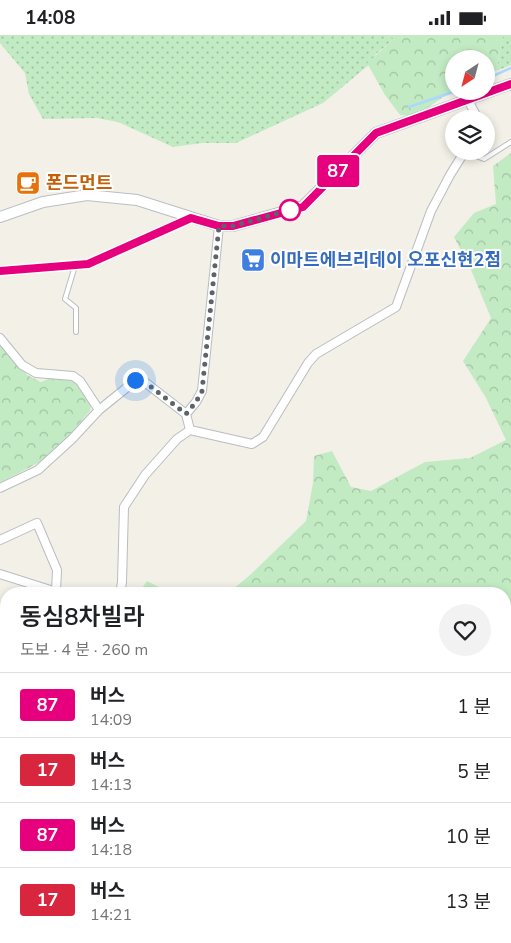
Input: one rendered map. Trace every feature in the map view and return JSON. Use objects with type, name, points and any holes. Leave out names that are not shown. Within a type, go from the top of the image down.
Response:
[{"type":"street","points":[[0,217],[43,202],[86,195],[136,200],[219,226],[233,226],[303,207],[376,133],[511,84]]},
{"type":"street","points":[[468,101],[473,110]]},
{"type":"street","points":[[120,587],[124,507],[145,475],[177,439],[190,430],[252,444],[264,437],[308,363],[316,354],[396,307],[431,211],[459,160]]},
{"type":"street","points":[[0,271],[88,264],[191,218]]},
{"type":"street","points":[[186,414],[202,391],[219,226]]},
{"type":"street","points":[[0,338],[22,365],[36,373],[73,376],[80,381],[99,410]]},
{"type":"street","points":[[0,488],[38,470],[72,439],[99,410],[135,380],[146,383],[186,414],[190,430]]},
{"type":"street","points":[[0,540],[37,523],[57,570],[58,587]]},
{"type":"street","points":[[0,574],[40,587]]},
{"type":"lane","points":[[495,152],[511,142]]},
{"type":"lane","points":[[76,264],[65,299],[76,308],[76,332]]},
{"type":"green space","points":[[0,35],[390,35],[394,39],[376,54],[370,64],[323,103],[236,143],[202,143],[173,147],[118,122],[97,118],[43,119],[29,94],[25,73],[0,43]]},
{"type":"green space","points":[[390,35],[503,35],[495,71],[495,50],[445,50],[445,96],[415,116],[400,115],[385,95],[367,63],[394,39]]},
{"type":"green space","points":[[503,35],[511,35],[511,65],[496,71]]},
{"type":"green space","points":[[511,153],[511,587],[235,587],[306,521],[313,483],[314,456],[332,451],[351,487],[371,491],[425,462],[470,458],[506,440],[486,398],[463,361],[491,318],[471,270],[454,237],[474,213],[496,204],[493,166]]},
{"type":"green space","points":[[0,343],[27,375],[41,382],[57,375],[86,387],[92,398],[90,411],[51,456],[0,483]]},
{"type":"green space","points":[[147,581],[159,587],[143,587]]},
{"type":"waterway","points":[[495,75],[511,68]]},
{"type":"waterway","points":[[409,107],[445,95]]},
{"type":"bus line","name":"87","points":[[0,271],[88,264],[191,218],[219,226],[233,226],[303,207],[376,133],[511,84]]},
{"type":"place","name":"폰드먼트","points":[[28,183]]},
{"type":"place","name":"이마트에브리데이 오포신현2점","points":[[253,260]]},
{"type":"route","points":[[135,380],[146,383],[186,414],[202,391],[219,226],[233,226],[290,210]]}]
